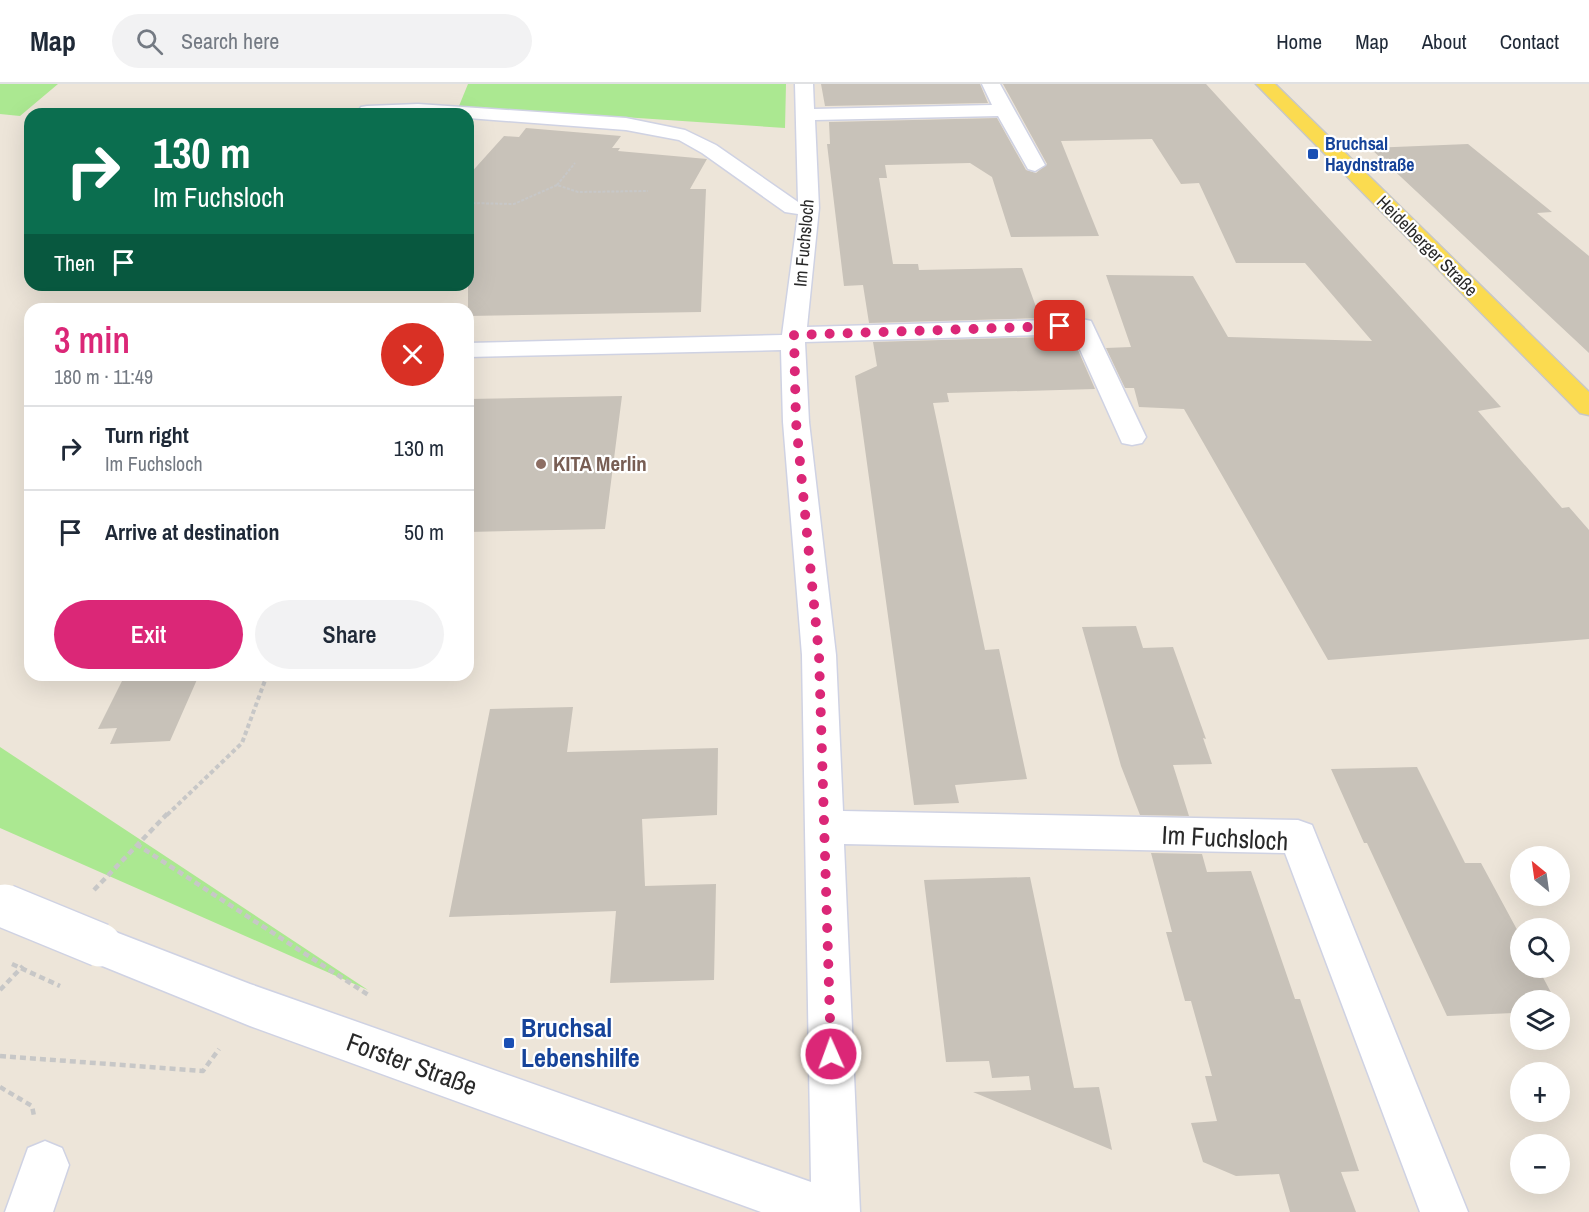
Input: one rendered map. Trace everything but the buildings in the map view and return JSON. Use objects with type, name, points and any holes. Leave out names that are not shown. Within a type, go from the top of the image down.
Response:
[{"type":"main road","name":"Heidelberger Straße","points":[[1265,84],[1589,407]]},
{"type":"street","points":[[991,84],[1035,165]]},
{"type":"street","name":"Im Fuchsloch","points":[[836,1212],[819,655],[796,422],[794,338],[809,208],[804,100],[1004,110]]},
{"type":"street","points":[[474,113],[626,124],[660,129],[684,136],[709,149],[792,208],[809,208]]},
{"type":"street","points":[[474,350],[1082,326],[1132,437]]},
{"type":"street","name":"Im Fuchsloch","points":[[825,827],[1298,837],[1444,1212]]},
{"type":"street","name":"Forster Straße","points":[[2,905],[250,1005],[828,1212]]},
{"type":"street","points":[[29,1212],[45,1165]]},
{"type":"path","points":[[474,203],[514,204],[557,185],[575,163]]},
{"type":"path","points":[[557,185],[578,192],[648,191]]},
{"type":"path","points":[[265,681],[242,743],[136,844],[374,998],[398,1059]]},
{"type":"path","points":[[10,963],[60,986]]},
{"type":"path","points":[[0,1056],[203,1071],[219,1049]]},
{"type":"green space","points":[[0,84],[58,84],[30,108],[24,108],[24,113],[20,116],[0,114]]},
{"type":"green space","points":[[468,84],[786,84],[785,128],[459,106]]},
{"type":"green space","points":[[0,747],[368,990],[0,828]]},
{"type":"place","name":"Bruchsal Haydnstraße","points":[[1313,154]]},
{"type":"place","name":"KITA Merlin","points":[[541,464]]},
{"type":"place","name":"Bruchsal Lebenshilfe","points":[[509,1043]]},
{"type":"route","points":[[831,1054],[819,655],[796,422],[794,335],[1060,326]]}]
